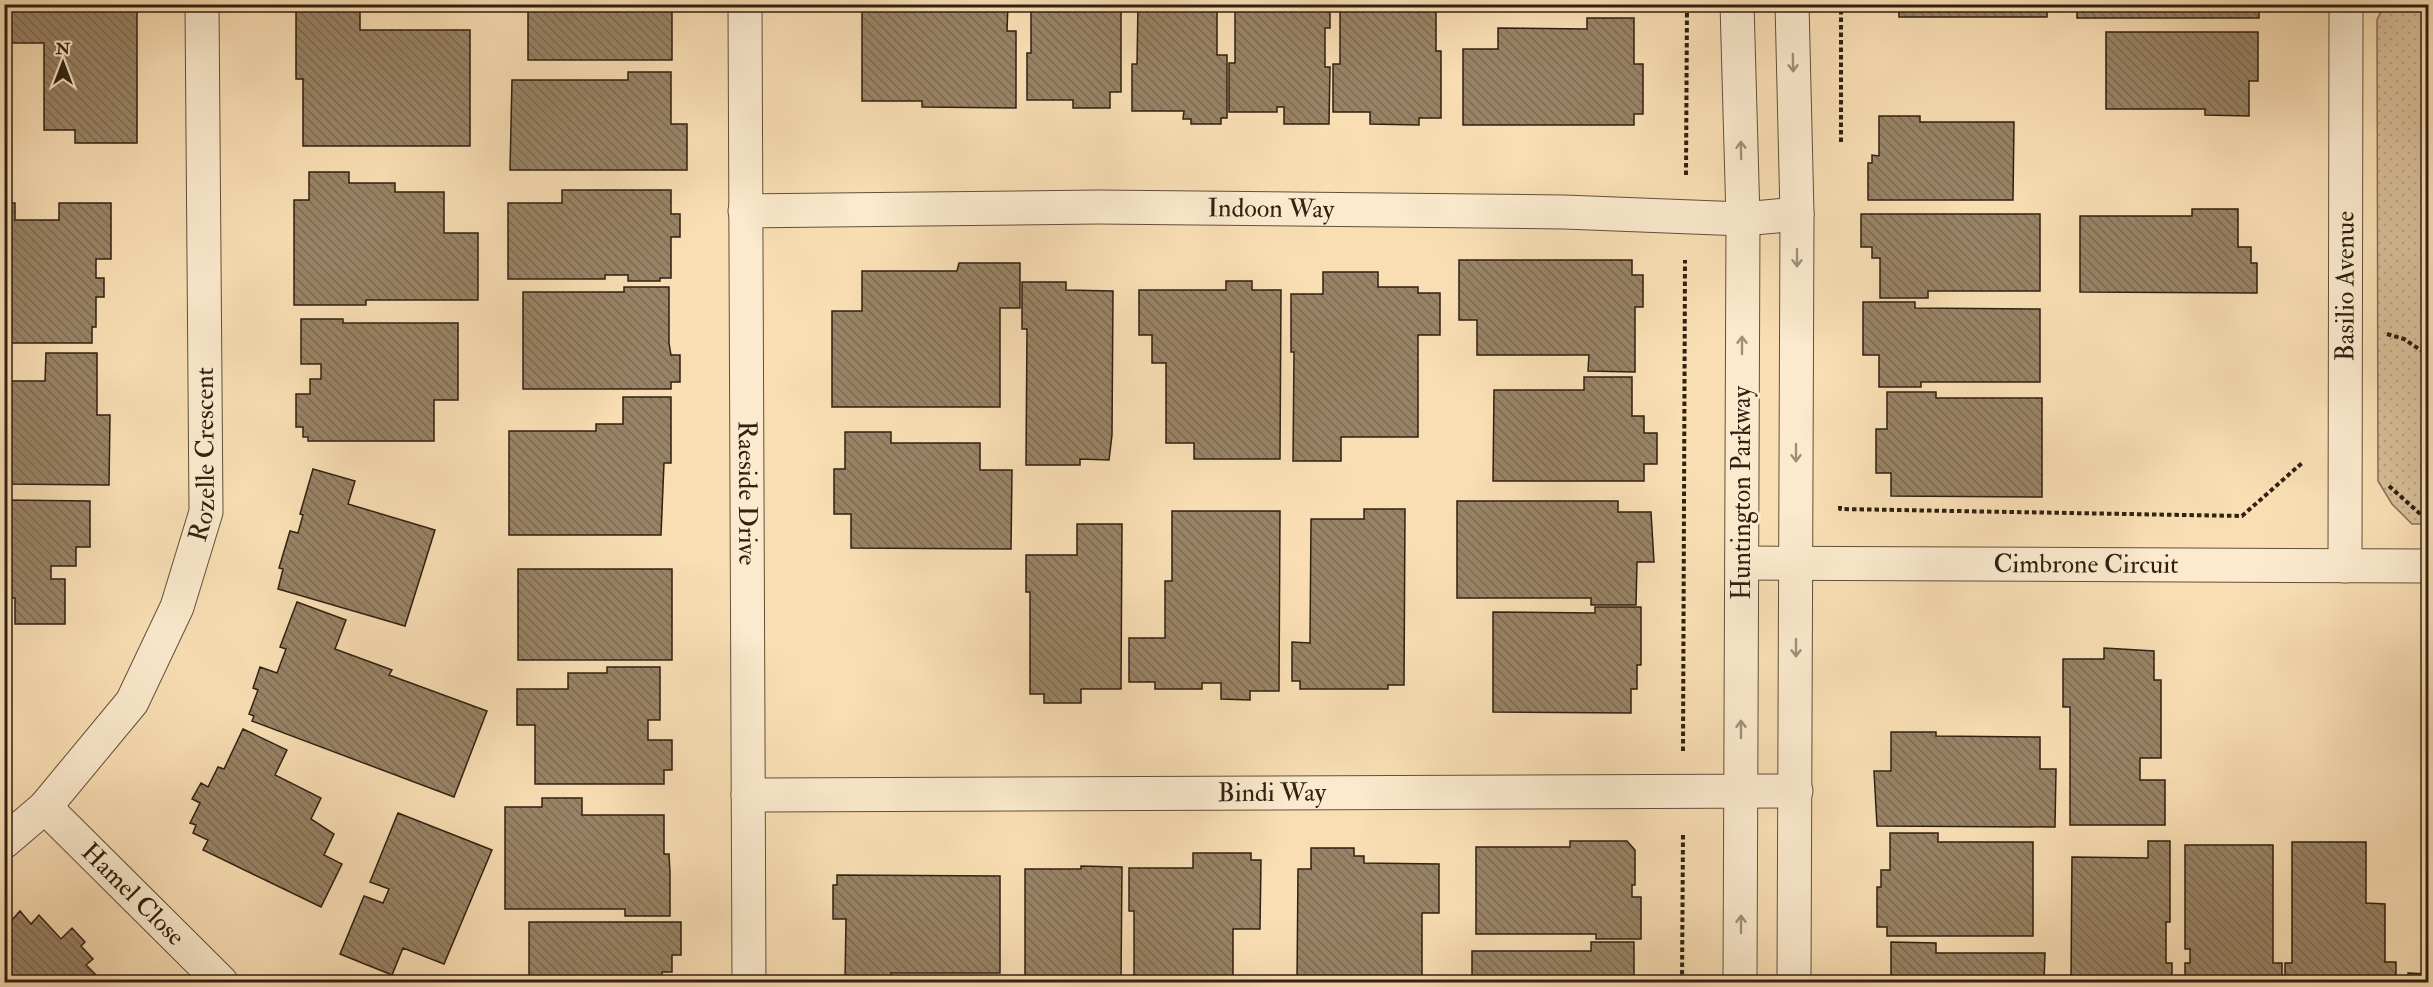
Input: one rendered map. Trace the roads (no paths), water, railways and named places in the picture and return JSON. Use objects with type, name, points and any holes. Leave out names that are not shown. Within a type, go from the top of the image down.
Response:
[{"type":"street","name":"Rozelle Crescent","points":[[4,842],[45,807],[132,702],[177,607],[206,512],[202,4]]},
{"type":"street","name":"Raeside Drive","points":[[745,4],[749,982]]},
{"type":"street","name":"Huntington Parkway","points":[[1737,4],[1743,219],[1740,982]]},
{"type":"street","points":[[1792,4],[1797,214],[1794,982]]},
{"type":"street","name":"Basilio Avenue","points":[[2345,566],[2346,4]]},
{"type":"street","name":"Indoon Way","points":[[745,211],[1110,207],[1564,212],[1743,219],[1797,214]]},
{"type":"street","name":"Cimbrone Circuit","points":[[1742,564],[2428,566]]},
{"type":"street","name":"Bindi Way","points":[[748,795],[1796,791]]},
{"type":"street","name":"Hamel Close","points":[[45,807],[221,982]]}]
